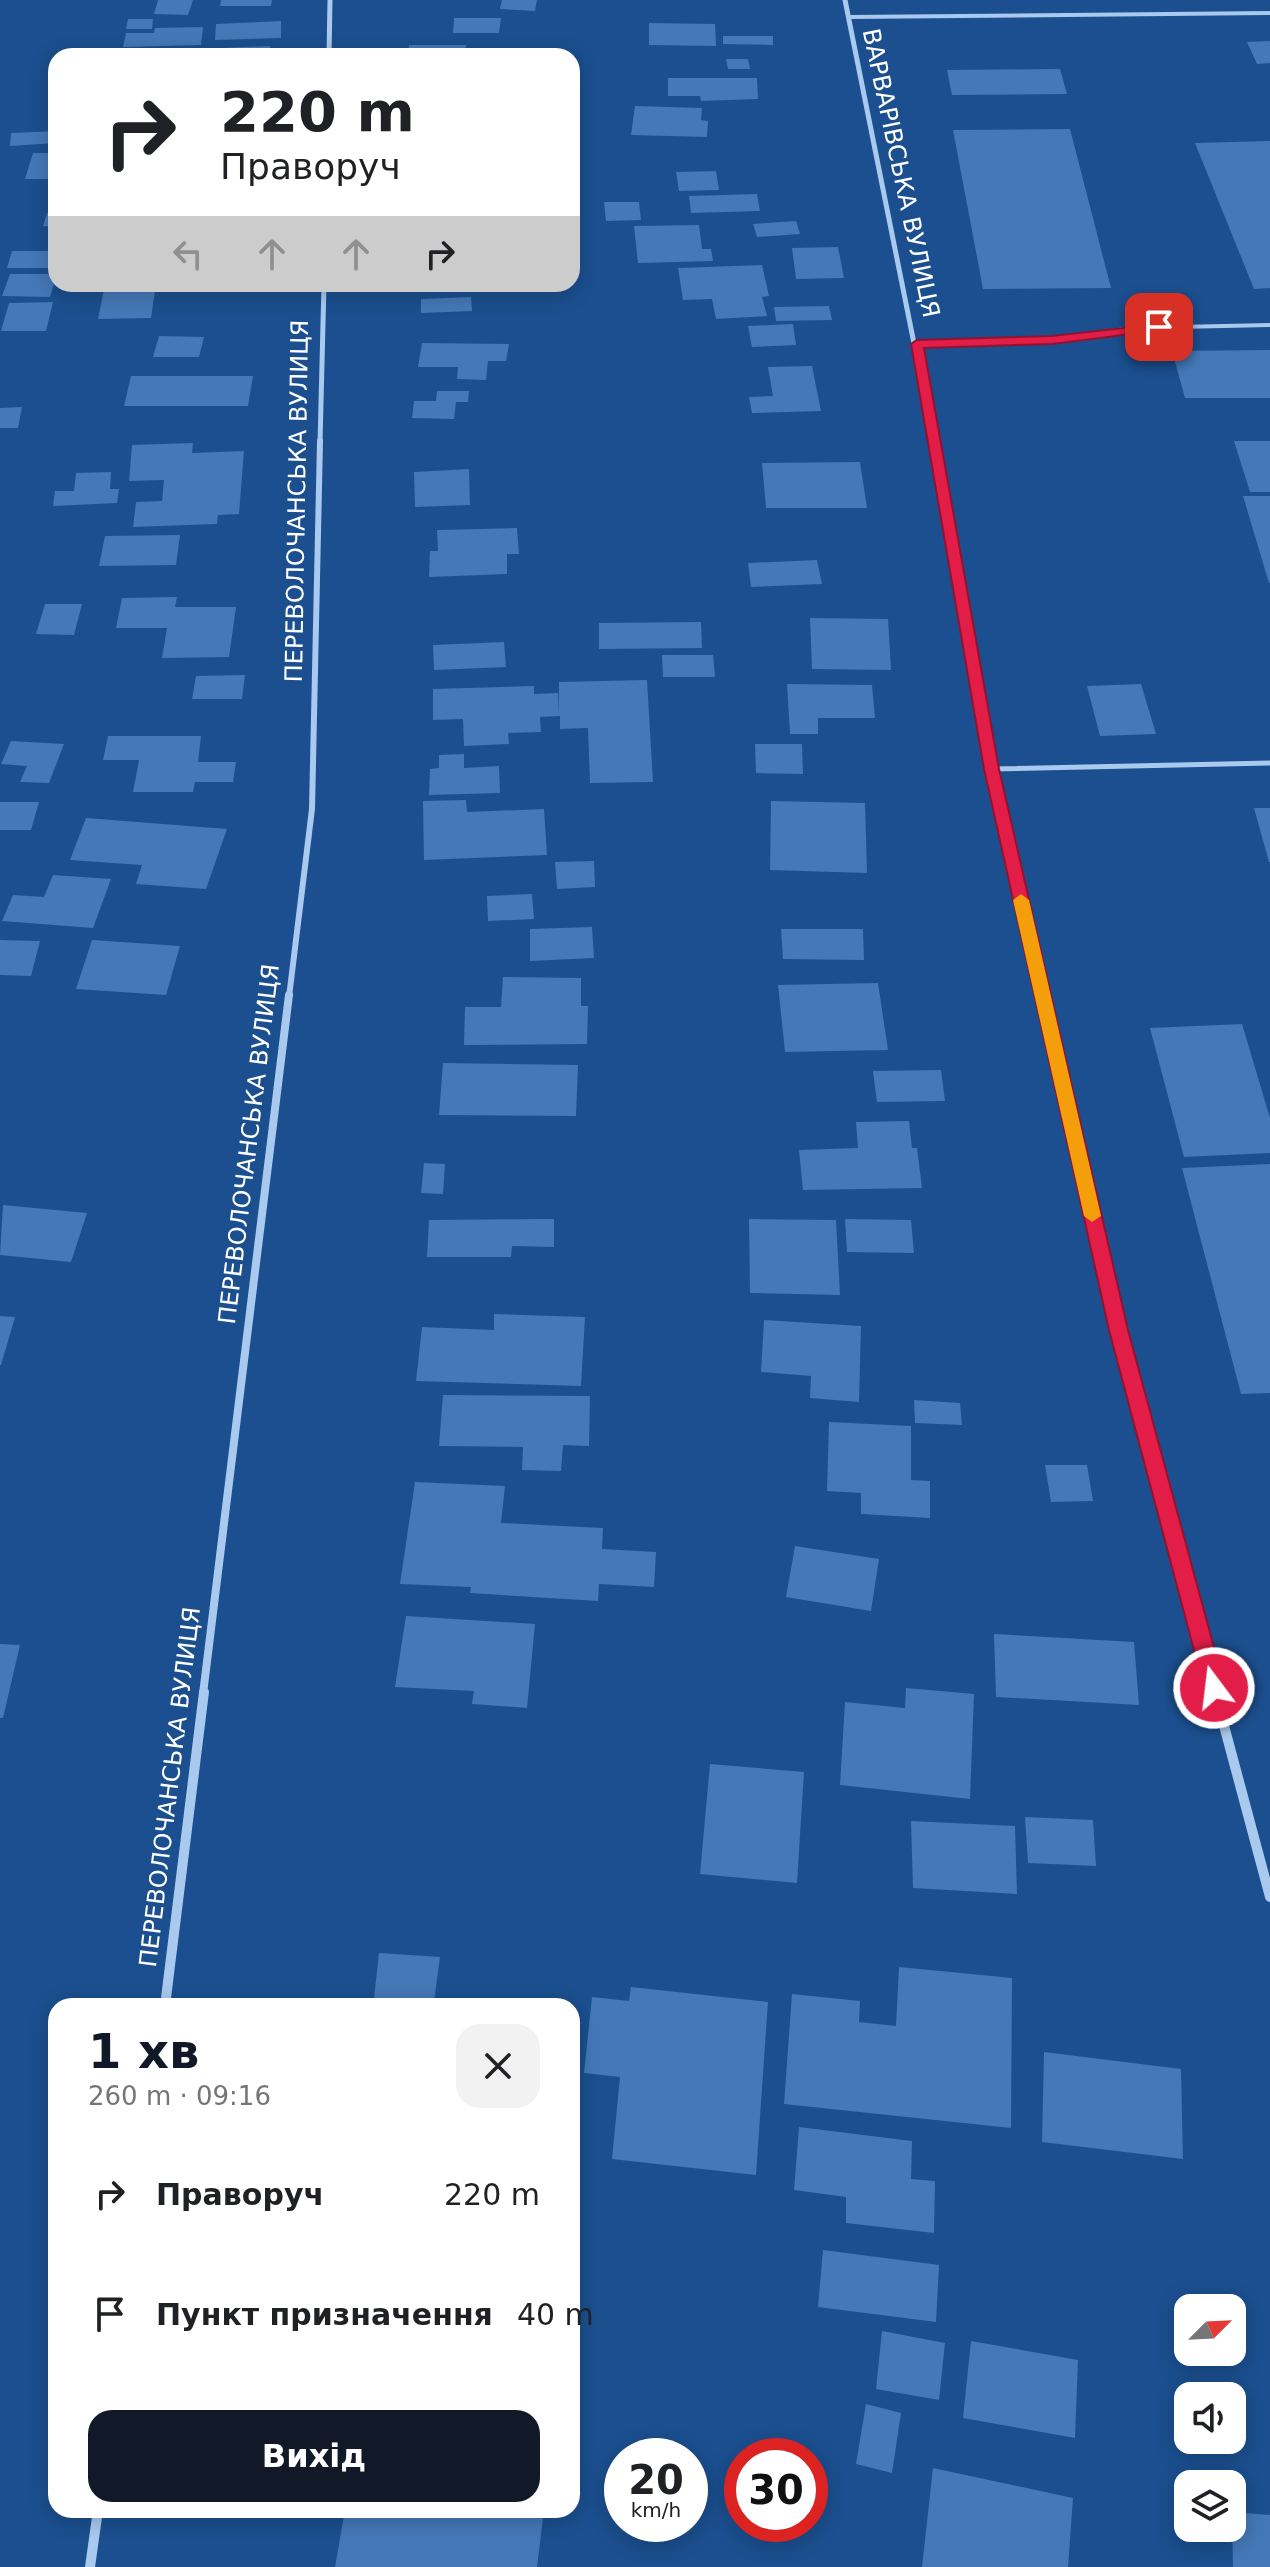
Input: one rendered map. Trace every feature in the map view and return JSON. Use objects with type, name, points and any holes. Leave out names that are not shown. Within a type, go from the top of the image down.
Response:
[{"type":"street","points":[[329,48],[330,0]]},
{"type":"street","name":"ВАРВАРІВСЬКА ВУЛИЦЯ","points":[[845,0],[917,344],[992,769],[1118,1330],[1270,1897]]},
{"type":"street","name":"ПЕРЕВОЛОЧАНСЬКА ВУЛИЦЯ","points":[[166,1998],[312,809],[324,292]]},
{"type":"street","points":[[90,2567],[97,2518]]},
{"type":"lane","points":[[848,17],[1270,13]]},
{"type":"lane","points":[[917,344],[1052,340],[1131,328],[1270,325]]},
{"type":"lane","points":[[992,769],[1270,763]]},
{"type":"building","points":[[158,0],[193,0],[188,15],[154,14]]},
{"type":"building","points":[[221,0],[272,0],[271,6],[220,6]]},
{"type":"building","points":[[502,0],[537,0],[535,11],[500,9]]},
{"type":"building","points":[[454,18],[501,18],[499,33],[453,33]]},
{"type":"building","points":[[128,19],[153,19],[152,29],[126,29]]},
{"type":"building","points":[[281,21],[281,38],[215,40],[216,24]]},
{"type":"building","points":[[649,23],[715,24],[716,46],[649,45]]},
{"type":"building","points":[[203,27],[201,45],[123,47],[126,33],[154,33],[155,28]]},
{"type":"building","points":[[723,36],[773,36],[773,45],[723,44]]},
{"type":"building","points":[[1270,41],[1270,63],[1257,64],[1247,42]]},
{"type":"building","points":[[409,45],[466,45],[466,48],[409,48]]},
{"type":"building","points":[[270,46],[270,48],[222,48]]},
{"type":"building","points":[[726,59],[748,59],[750,69],[728,69]]},
{"type":"building","points":[[1060,69],[1067,94],[952,95],[947,70]]},
{"type":"building","points":[[668,78],[757,78],[758,99],[701,101],[700,96],[668,96]]},
{"type":"building","points":[[635,106],[702,108],[701,120],[708,121],[707,137],[631,135]]},
{"type":"building","points":[[1070,129],[1111,288],[983,289],[953,130]]},
{"type":"building","points":[[48,131],[48,144],[10,146],[11,133]]},
{"type":"building","points":[[1270,141],[1270,288],[1254,289],[1195,143]]},
{"type":"building","points":[[33,153],[48,153],[48,179],[25,179]]},
{"type":"building","points":[[716,171],[719,190],[679,191],[676,172]]},
{"type":"building","points":[[757,194],[760,211],[691,213],[689,196]]},
{"type":"building","points":[[604,202],[639,202],[641,220],[606,221]]},
{"type":"building","points":[[796,221],[800,234],[757,237],[753,224]]},
{"type":"building","points":[[699,225],[702,249],[711,249],[713,261],[638,263],[634,226]]},
{"type":"building","points":[[838,247],[844,278],[796,279],[792,248]]},
{"type":"building","points":[[12,251],[48,251],[48,268],[7,268]]},
{"type":"building","points":[[762,265],[769,296],[762,297],[767,316],[716,319],[712,299],[683,300],[678,268]]},
{"type":"building","points":[[10,274],[48,274],[50,297],[2,296]]},
{"type":"building","points":[[103,292],[155,292],[151,318],[98,319]]},
{"type":"building","points":[[471,297],[472,311],[421,313],[421,299]]},
{"type":"building","points":[[53,302],[46,331],[1,331],[9,303]]},
{"type":"building","points":[[829,306],[832,320],[776,321],[774,307]]},
{"type":"building","points":[[793,324],[796,345],[752,347],[748,326]]},
{"type":"building","points":[[159,336],[204,337],[199,357],[153,357]]},
{"type":"building","points":[[422,343],[509,344],[506,361],[488,361],[486,380],[457,379],[458,367],[418,367]]},
{"type":"building","points":[[1270,350],[1270,398],[1185,398],[1172,351]]},
{"type":"building","points":[[812,366],[821,411],[752,413],[749,397],[773,396],[768,367]]},
{"type":"building","points":[[131,376],[253,376],[248,406],[124,406]]},
{"type":"building","points":[[437,391],[469,391],[468,402],[456,402],[454,419],[412,418],[414,401],[436,401]]},
{"type":"building","points":[[22,407],[18,428],[0,428],[0,408]]},
{"type":"building","points":[[1234,441],[1270,441],[1270,492],[1250,492]]},
{"type":"building","points":[[193,443],[192,453],[244,451],[239,514],[218,515],[217,524],[133,527],[136,502],[162,501],[164,480],[129,481],[132,445]]},
{"type":"building","points":[[860,462],[867,508],[766,508],[762,463]]},
{"type":"building","points":[[469,469],[470,505],[415,507],[414,472]]},
{"type":"building","points":[[111,472],[110,489],[119,489],[117,503],[53,506],[55,491],[74,491],[76,473]]},
{"type":"building","points":[[1243,496],[1270,496],[1270,583],[1269,583]]},
{"type":"building","points":[[517,528],[519,554],[507,554],[507,574],[429,577],[430,551],[438,551],[437,530]]},
{"type":"building","points":[[180,535],[176,565],[99,566],[105,536]]},
{"type":"building","points":[[817,560],[822,584],[751,587],[748,563]]},
{"type":"building","points":[[177,597],[175,607],[236,607],[229,657],[162,658],[167,628],[116,628],[122,598]]},
{"type":"building","points":[[45,604],[82,604],[74,635],[36,634]]},
{"type":"building","points":[[810,618],[888,619],[891,670],[812,669]]},
{"type":"building","points":[[701,622],[702,648],[599,649],[599,623]]},
{"type":"building","points":[[504,642],[506,667],[434,670],[433,645]]},
{"type":"building","points":[[662,655],[713,655],[715,677],[663,677]]},
{"type":"building","points":[[245,675],[242,699],[192,699],[196,676]]},
{"type":"building","points":[[647,680],[653,782],[590,783],[588,728],[560,729],[560,716],[540,717],[541,732],[508,733],[509,744],[464,746],[463,719],[433,720],[433,689],[534,686],[534,694],[558,693],[559,713],[559,682]]},
{"type":"building","points":[[787,684],[872,685],[875,718],[818,718],[818,734],[790,734]]},
{"type":"building","points":[[1141,684],[1156,734],[1100,736],[1087,686]]},
{"type":"building","points":[[108,736],[201,736],[198,762],[236,762],[233,782],[195,782],[193,792],[133,792],[139,760],[103,760]]},
{"type":"building","points":[[11,741],[64,744],[49,783],[20,782],[27,766],[1,764]]},
{"type":"building","points":[[755,744],[802,744],[803,774],[756,773]]},
{"type":"building","points":[[464,754],[464,768],[499,766],[500,793],[429,795],[430,769],[439,768],[439,755]]},
{"type":"building","points":[[466,800],[467,812],[544,809],[547,855],[424,860],[423,801]]},
{"type":"building","points":[[771,801],[865,803],[867,873],[770,870]]},
{"type":"building","points":[[0,802],[39,802],[31,830],[0,830]]},
{"type":"building","points":[[1254,808],[1270,808],[1270,862],[1269,862]]},
{"type":"building","points":[[86,818],[227,829],[206,889],[136,884],[142,865],[70,860]]},
{"type":"building","points":[[594,861],[595,887],[557,889],[555,862]]},
{"type":"building","points":[[53,875],[111,879],[93,928],[2,921],[13,895],[44,897]]},
{"type":"building","points":[[532,894],[534,919],[488,921],[487,896]]},
{"type":"building","points":[[592,927],[594,958],[530,961],[530,929]]},
{"type":"building","points":[[781,929],[863,929],[864,960],[783,959]]},
{"type":"building","points":[[0,940],[40,941],[31,976],[0,975]]},
{"type":"building","points":[[92,940],[180,946],[166,995],[76,989]]},
{"type":"building","points":[[503,977],[581,978],[581,1006],[588,1006],[587,1044],[464,1045],[465,1007],[501,1007]]},
{"type":"building","points":[[878,983],[888,1050],[785,1052],[778,985]]},
{"type":"building","points":[[1242,1024],[1270,1118],[1270,1153],[1184,1157],[1150,1028]]},
{"type":"building","points":[[443,1063],[578,1065],[576,1116],[439,1115]]},
{"type":"building","points":[[941,1070],[945,1101],[877,1102],[873,1071]]},
{"type":"building","points":[[909,1121],[912,1148],[917,1148],[922,1188],[803,1190],[799,1150],[858,1148],[856,1122]]},
{"type":"building","points":[[424,1163],[445,1164],[443,1194],[421,1193]]},
{"type":"building","points":[[1270,1164],[1270,1393],[1241,1394],[1182,1168]]},
{"type":"building","points":[[3,1205],[87,1213],[71,1262],[0,1255]]},
{"type":"building","points":[[554,1219],[554,1247],[512,1246],[511,1257],[427,1257],[429,1220]]},
{"type":"building","points":[[749,1219],[836,1220],[840,1295],[750,1293]]},
{"type":"building","points":[[845,1219],[911,1220],[914,1253],[847,1252]]},
{"type":"building","points":[[494,1314],[585,1317],[581,1386],[416,1381],[422,1327],[494,1330]]},
{"type":"building","points":[[0,1316],[15,1317],[1,1365],[0,1365]]},
{"type":"building","points":[[764,1320],[861,1326],[859,1402],[810,1398],[811,1376],[761,1372]]},
{"type":"building","points":[[443,1395],[590,1396],[589,1446],[563,1445],[561,1471],[522,1470],[523,1447],[439,1446]]},
{"type":"building","points":[[914,1400],[960,1403],[962,1425],[915,1423]]},
{"type":"building","points":[[829,1422],[911,1426],[911,1480],[930,1481],[930,1518],[861,1514],[861,1493],[827,1491]]},
{"type":"building","points":[[1045,1465],[1087,1465],[1093,1501],[1051,1502]]},
{"type":"building","points":[[415,1482],[505,1486],[501,1523],[603,1528],[602,1549],[656,1552],[654,1587],[599,1584],[598,1601],[470,1593],[471,1587],[400,1584]]},
{"type":"building","points":[[795,1546],[879,1559],[871,1611],[786,1597]]},
{"type":"building","points":[[406,1616],[535,1624],[527,1708],[472,1704],[474,1691],[395,1687]]},
{"type":"building","points":[[994,1634],[1134,1642],[1139,1705],[996,1697]]},
{"type":"building","points":[[0,1644],[20,1645],[3,1718],[0,1718]]},
{"type":"building","points":[[906,1688],[974,1694],[970,1799],[840,1785],[845,1702],[905,1708]]},
{"type":"building","points":[[710,1764],[804,1772],[797,1883],[700,1874]]},
{"type":"building","points":[[1025,1817],[1093,1820],[1096,1866],[1028,1863]]},
{"type":"building","points":[[911,1821],[1015,1826],[1017,1894],[913,1888]]},
{"type":"building","points":[[379,1953],[440,1957],[435,1998],[374,1998]]},
{"type":"building","points":[[899,1967],[1012,1978],[1011,2128],[784,2104],[792,1994],[860,2001],[859,2022],[896,2026]]},
{"type":"building","points":[[631,1987],[768,2002],[756,2175],[612,2159],[620,2077],[584,2073],[592,1997],[629,2001]]},
{"type":"building","points":[[1044,2052],[1181,2069],[1183,2159],[1042,2142]]},
{"type":"building","points":[[799,2127],[912,2141],[911,2179],[935,2181],[934,2233],[846,2223],[846,2197],[794,2190]]},
{"type":"building","points":[[823,2250],[939,2265],[936,2322],[818,2307]]},
{"type":"building","points":[[882,2331],[945,2343],[939,2400],[876,2389]]},
{"type":"building","points":[[971,2341],[1078,2360],[1075,2438],[963,2418]]},
{"type":"building","points":[[866,2404],[901,2413],[892,2473],[856,2464]]},
{"type":"building","points":[[933,2468],[1073,2498],[1068,2567],[922,2567]]},
{"type":"building","points":[[1246,2513],[1270,2515],[1270,2567],[1233,2567],[1233,2542],[1246,2542]]},
{"type":"building","points":[[344,2518],[543,2518],[537,2567],[335,2567]]},
{"type":"slow traffic","points":[[1021,900],[1092,1216]]},
{"type":"route","points":[[1159,327],[1052,340],[917,344],[992,769],[1118,1330],[1214,1688]]}]
